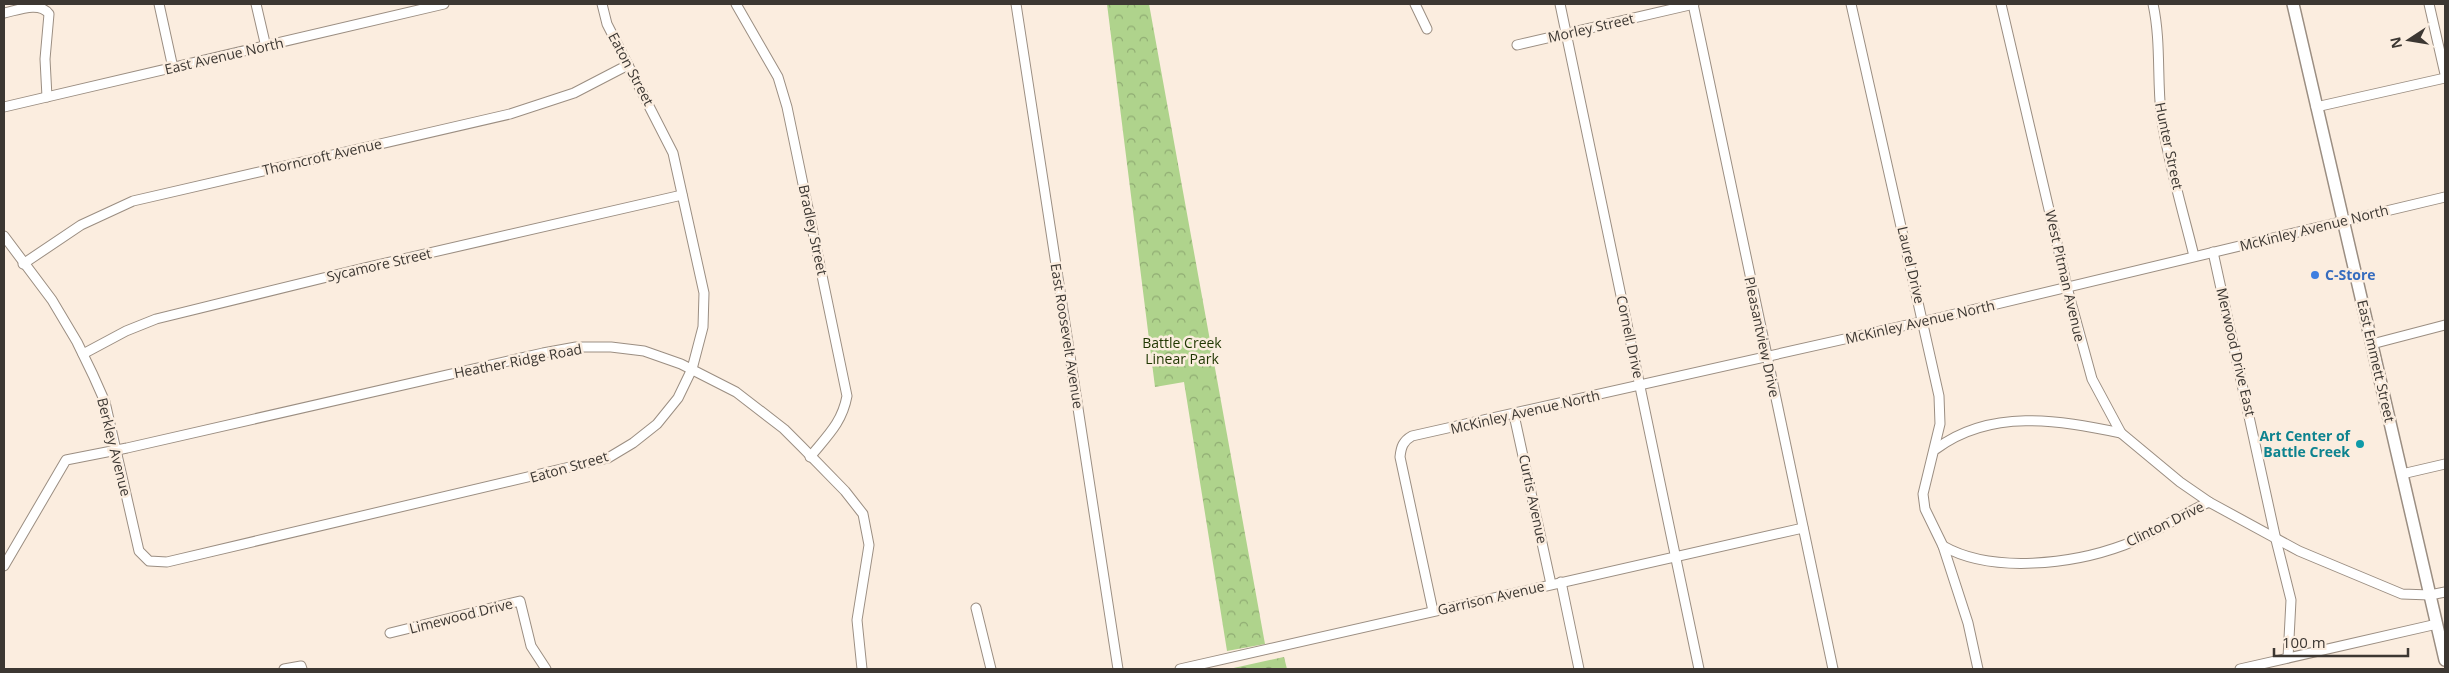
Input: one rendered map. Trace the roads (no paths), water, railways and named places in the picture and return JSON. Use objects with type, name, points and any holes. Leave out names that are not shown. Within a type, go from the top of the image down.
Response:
[{"type":"street","points":[[159,4],[173,68]]},
{"type":"street","points":[[256,4],[266,47]]},
{"type":"street","name":"East Avenue North","points":[[4,107],[444,4]]},
{"type":"street","name":"Eaton Street","points":[[148,561],[167,562],[176,560],[608,458],[657,424],[678,398],[692,369],[704,326],[704,293],[673,153],[607,24],[602,4]]},
{"type":"street","name":"Bradley Street","points":[[736,4],[778,77],[787,107],[847,396],[844,412],[837,425],[810,457]]},
{"type":"street","name":"East Roosevelt Avenue","points":[[1016,4],[1118,669]]},
{"type":"street","points":[[1415,4],[1427,28]]},
{"type":"street","name":"Cornell Drive","points":[[1560,4],[1699,669]]},
{"type":"street","name":"Morley Street","points":[[1517,45],[1693,4]]},
{"type":"street","name":"Pleasantview Drive","points":[[1693,4],[1833,669]]},
{"type":"street","name":"Laurel Drive","points":[[1851,4],[1924,321],[1939,396],[1940,424],[1936,449],[1928,469],[1923,494],[1924,509],[1943,546],[1968,623],[1978,669]]},
{"type":"street","name":"West Pitman Avenue","points":[[2001,4],[2082,350],[2092,379],[2121,434],[2180,482],[2209,502]]},
{"type":"street","name":"Hunter Street","points":[[2153,4],[2160,47],[2159,93],[2162,118],[2194,256]]},
{"type":"street","name":"East Emmett Street","points":[[2293,4],[2445,660]]},
{"type":"street","points":[[2429,4],[2445,74]]},
{"type":"street","points":[[4,13],[39,6],[45,8],[50,14],[45,59],[47,97]]},
{"type":"street","name":"Thorncroft Avenue","points":[[23,264],[81,225],[133,201],[510,114],[574,93],[628,65]]},
{"type":"street","points":[[2316,107],[2445,78]]},
{"type":"street","name":"Sycamore Street","points":[[83,354],[126,331],[156,319],[364,268],[682,195]]},
{"type":"street","name":"McKinley Avenue North","points":[[1433,611],[1401,451],[1406,440],[1412,436],[1514,415],[1924,321],[2445,197]]},
{"type":"street","name":"Berkley Avenue","points":[[4,236],[23,264],[52,300],[83,354],[105,402],[139,551],[148,561]]},
{"type":"street","name":"Merwood Drive East","points":[[2213,252],[2276,540],[2291,600],[2284,662]]},
{"type":"street","points":[[2372,344],[2445,326]]},
{"type":"street","name":"Heather Ridge Road","points":[[4,566],[66,460],[116,451],[576,347],[611,346],[644,351],[692,369],[736,392],[784,429],[845,491],[862,514],[869,545],[857,620],[858,645],[862,669]]},
{"type":"street","name":"Curtis Avenue","points":[[1514,415],[1551,584]]},
{"type":"street","points":[[1936,449],[1951,438],[1975,428],[2030,420],[2057,420],[2121,434]]},
{"type":"street","points":[[2402,474],[2445,464]]},
{"type":"street","name":"Clinton Drive","points":[[1943,546],[1958,554],[1975,559],[2027,563],[2079,557],[2125,544],[2209,502],[2276,540],[2402,594],[2430,595],[2445,592]]},
{"type":"street","name":"Garrison Avenue","points":[[1180,669],[1803,528]]},
{"type":"street","points":[[1561,582],[1579,669]]},
{"type":"street","name":"Limewood Drive","points":[[390,634],[520,601],[531,646],[546,669]]},
{"type":"street","points":[[976,608],[991,669]]},
{"type":"street","points":[[2240,669],[2284,662],[2437,624]]},
{"type":"street","points":[[284,669],[301,666],[302,669]]},
{"type":"place","name":"C-Store","points":[[2315,275]]},
{"type":"place","name":"Art Center of Battle Creek","points":[[2360,444]]},
{"type":"park label","name":"Battle Creek Linear Park","points":[[1182,352]]}]
